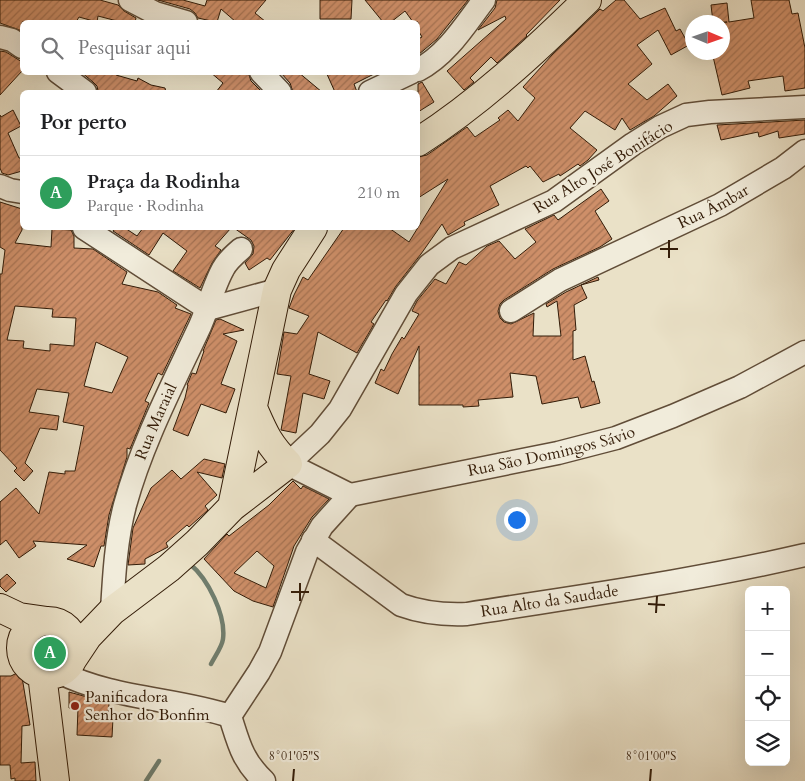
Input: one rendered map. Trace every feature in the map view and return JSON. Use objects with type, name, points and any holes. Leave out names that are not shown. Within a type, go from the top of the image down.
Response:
[{"type":"main road","points":[[420,141],[477,100],[542,44],[587,0]]},
{"type":"main road","points":[[232,507],[277,290],[305,230]]},
{"type":"main road","points":[[253,408],[266,439],[288,464]]},
{"type":"main road","name":"Rua Alto José Bonifácio","points":[[112,611],[170,568],[232,507],[288,464]]},
{"type":"main road","points":[[0,608],[19,617],[52,622],[64,627],[74,643],[74,652],[58,669]]},
{"type":"main road","points":[[21,651],[24,636],[30,628],[38,623],[79,621],[112,611]]},
{"type":"main road","points":[[55,781],[58,669],[112,611]]},
{"type":"main road","points":[[0,621],[14,635],[23,659],[28,666],[58,669]]},
{"type":"street","points":[[130,0],[155,13],[179,20]]},
{"type":"street","points":[[420,69],[437,57],[454,39],[484,0]]},
{"type":"street","points":[[0,37],[12,40],[20,46]]},
{"type":"street","points":[[62,75],[82,90]]},
{"type":"street","points":[[264,75],[278,90]]},
{"type":"street","points":[[374,90],[406,75]]},
{"type":"street","name":"Rua Alto José Bonifácio","points":[[288,464],[320,434],[340,409],[406,294],[429,265],[452,248],[554,201],[633,144],[660,127],[686,116],[710,112],[805,107]]},
{"type":"street","name":"Rua Âmbar","points":[[511,311],[560,280],[720,205],[783,168],[805,151]]},
{"type":"street","points":[[0,186],[20,192]]},
{"type":"street","points":[[87,230],[208,309],[277,290]]},
{"type":"street","name":"Rua Maraial","points":[[112,611],[118,545],[125,507],[135,472],[208,309],[223,270],[240,249]]},
{"type":"street","name":"Rua São Domingos Sávio","points":[[350,495],[558,453],[616,438],[740,387],[805,352]]},
{"type":"street","points":[[230,716],[260,672],[270,652],[297,575],[313,540],[322,526],[350,495],[288,464]]},
{"type":"street","name":"Rua Alto da Saudade","points":[[313,540],[401,605],[414,610],[444,615],[467,614],[656,584],[768,564],[805,555]]},
{"type":"street","points":[[58,669],[76,681],[104,689],[204,708],[230,716]]},
{"type":"street","points":[[230,716],[242,753],[253,770],[264,781]]},
{"type":"green space","points":[[47,632],[59,635],[67,644],[61,668],[36,666],[33,661],[31,650],[34,641],[37,637]]},
{"type":"building","points":[[0,0],[100,0],[118,5],[136,18],[136,20],[113,20],[98,16],[97,20],[79,17],[77,20],[20,20],[20,30],[0,23]]},
{"type":"building","points":[[158,0],[183,0],[205,6],[207,0],[266,0],[255,13],[264,20],[234,20],[221,9],[218,20],[207,20],[198,18],[190,9]]},
{"type":"building","points":[[320,0],[352,0],[351,19],[320,19]]},
{"type":"building","points":[[365,0],[468,0],[437,39],[420,53],[420,38],[422,37],[420,34],[420,20],[412,20],[405,11],[394,20],[381,20]]},
{"type":"building","points":[[497,0],[560,0],[527,36],[497,63],[491,57],[470,78],[474,82],[464,90],[447,71],[506,19],[505,16],[478,30],[495,8]]},
{"type":"building","points":[[616,0],[624,0],[640,19],[665,8],[676,31],[680,29],[685,38],[685,47],[671,55],[658,30],[637,45],[652,64],[628,84],[647,100],[668,84],[677,96],[654,116],[630,130],[622,118],[615,130],[585,111],[570,128],[597,150],[588,160],[560,176],[559,174],[543,182],[530,166],[528,168],[526,166],[490,186],[499,205],[464,222],[465,225],[448,235],[442,224],[371,322],[374,324],[357,353],[318,332],[309,374],[330,381],[324,399],[303,393],[296,433],[281,430],[291,376],[277,374],[284,332],[297,334],[309,316],[289,308],[303,277],[308,280],[343,230],[392,230],[409,242],[416,230],[420,230],[420,224],[448,179],[420,197],[420,157],[427,155],[467,127],[475,137],[500,120],[498,118],[508,110],[518,121],[535,98],[523,87],[552,55],[600,9],[603,11]]},
{"type":"building","points":[[751,0],[789,0],[792,14],[798,13],[805,48],[805,88],[785,91],[783,76],[748,81],[750,88],[722,95],[714,60],[730,60],[730,22],[754,18]]},
{"type":"building","points":[[727,3],[728,15],[712,15],[711,5]]},
{"type":"building","points":[[0,51],[6,52],[20,61],[20,73],[0,95]]},
{"type":"building","points":[[85,75],[116,75],[137,81],[138,78],[151,85],[165,88],[166,90],[98,90],[93,82]]},
{"type":"building","points":[[214,75],[249,75],[251,81],[260,90],[218,90],[223,83]]},
{"type":"building","points":[[283,75],[302,75],[320,90],[292,90],[290,83]]},
{"type":"building","points":[[327,75],[372,75],[354,84],[356,90],[334,90]]},
{"type":"building","points":[[422,82],[434,102],[420,111],[420,90],[418,90],[418,84]]},
{"type":"building","points":[[13,110],[20,124],[20,127],[8,133],[20,158],[20,172],[8,175],[2,173],[0,168],[0,115],[1,117]]},
{"type":"building","points":[[805,120],[805,134],[779,138],[778,131],[759,137],[758,132],[721,140],[717,125]]},
{"type":"building","points":[[601,189],[609,201],[595,211],[612,239],[600,247],[553,269],[504,300],[500,304],[498,311],[500,318],[504,322],[511,324],[534,313],[533,336],[561,336],[557,301],[547,307],[546,304],[566,292],[598,277],[599,280],[581,285],[587,298],[574,305],[576,330],[573,331],[573,360],[585,356],[600,403],[581,408],[578,397],[542,404],[536,376],[510,373],[513,397],[478,400],[479,406],[419,405],[419,346],[398,394],[375,383],[381,369],[384,371],[402,337],[404,339],[419,314],[412,311],[417,301],[435,279],[446,284],[459,262],[466,265],[487,246],[499,241],[515,259],[536,242],[525,229],[554,215],[558,220]]},
{"type":"building","points":[[0,202],[20,208],[20,230],[22,230],[15,243],[51,247],[52,230],[71,230],[74,236],[74,248],[93,249],[127,272],[122,284],[158,292],[177,305],[175,308],[191,314],[162,375],[158,373],[145,401],[149,403],[130,449],[127,448],[127,457],[109,515],[104,546],[101,546],[94,567],[67,559],[87,545],[33,541],[36,546],[19,558],[6,540],[0,545],[0,502],[16,488],[39,514],[49,472],[65,474],[65,471],[75,471],[84,426],[63,422],[69,393],[37,389],[29,412],[59,416],[57,430],[40,428],[25,463],[33,471],[24,481],[14,471],[17,468],[0,450],[0,274],[2,274],[5,250],[0,247]],"holes":[[[15,306],[53,309],[52,317],[76,318],[74,346],[50,344],[50,351],[23,348],[24,341],[7,340]],[[96,342],[128,357],[112,393],[84,386]]]},
{"type":"building","points":[[128,230],[137,236],[142,230],[229,230],[215,246],[221,250],[212,263],[200,288],[173,271],[187,251],[163,233],[149,255],[113,231]]},
{"type":"building","points":[[237,230],[293,230],[270,260],[267,258],[249,270],[245,263],[253,254],[254,246],[251,240]]},
{"type":"building","points":[[220,319],[244,330],[223,334],[237,341],[221,384],[235,389],[226,413],[201,404],[188,436],[173,430],[192,373],[196,374],[216,320]]},
{"type":"building","points":[[204,459],[225,464],[222,478],[197,472],[217,495],[205,506],[208,510],[189,527],[187,525],[166,543],[168,547],[145,559],[145,564],[128,565],[133,528],[151,488],[172,470],[181,479]]},
{"type":"building","points":[[293,481],[301,489],[303,486],[329,499],[312,517],[294,546],[273,607],[253,601],[234,591],[204,559],[227,534],[229,536],[269,505]],"holes":[[[257,551],[274,566],[266,588],[234,573]]]},
{"type":"building","points":[[7,574],[16,583],[6,592],[0,586],[0,580]]},
{"type":"building","points":[[21,671],[30,725],[22,726],[21,763],[35,762],[36,781],[15,781],[15,778],[11,779],[10,765],[0,765],[0,676],[11,676]]},
{"type":"building","points":[[69,692],[109,703],[108,718],[113,718],[112,737],[77,735],[78,708],[69,708]]},
{"type":"waterway","points":[[190,564],[209,588],[222,619],[223,639],[211,664]]},
{"type":"waterway","points":[[146,781],[159,761]]},
{"type":"place","name":"Praça da Rodinha","points":[[50,653]]},
{"type":"place","name":"Panificadora Senhor do Bonfim","points":[[75,706]]}]
